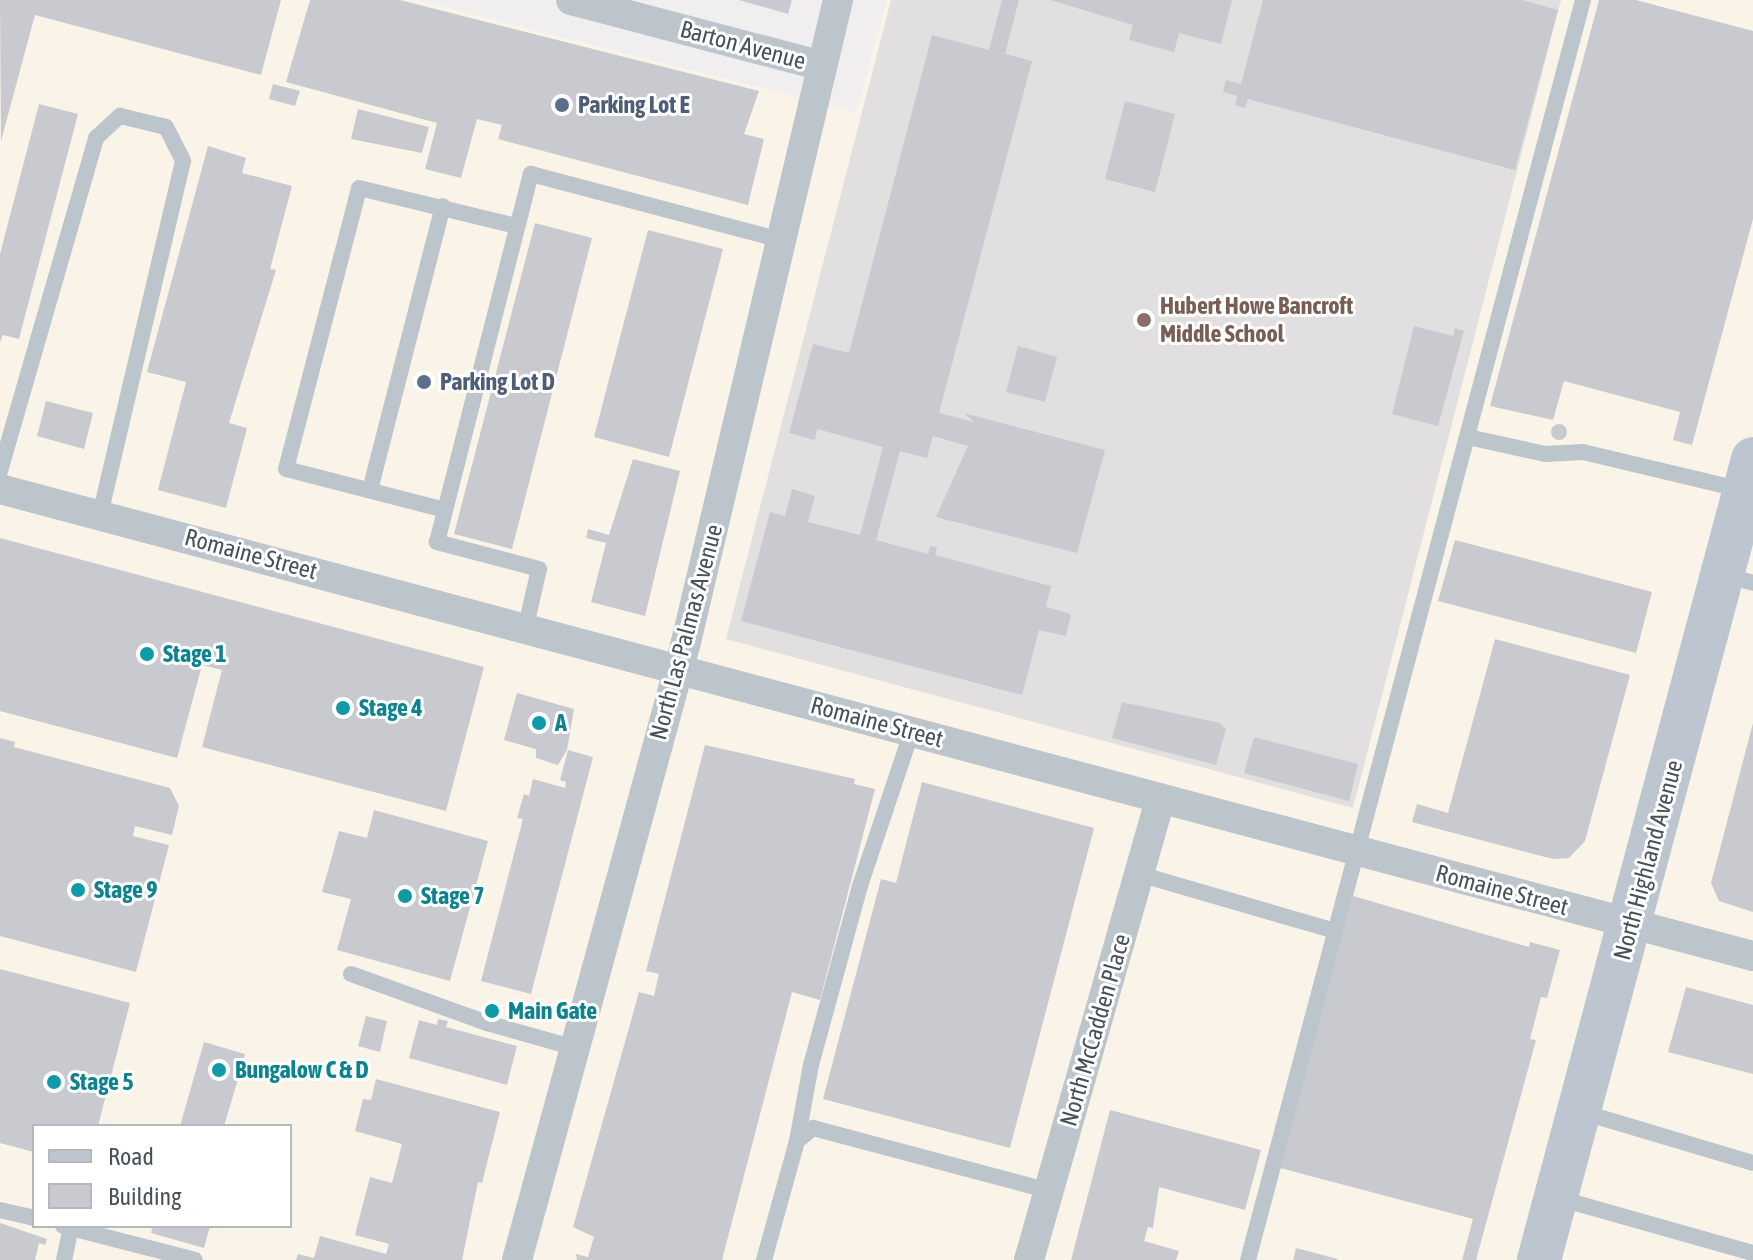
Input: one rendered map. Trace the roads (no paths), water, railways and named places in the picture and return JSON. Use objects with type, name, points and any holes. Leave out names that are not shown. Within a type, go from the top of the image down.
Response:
[{"type":"main road","name":"North Highland Avenue","points":[[1539,1260],[1632,924],[1738,579],[1749,475]]},
{"type":"street","name":"Barton Avenue","points":[[571,0],[822,66]]},
{"type":"street","name":"North Las Palmas Avenue","points":[[517,1260],[572,1047],[678,669],[784,241],[838,0]]},
{"type":"street","name":"Romaine Street","points":[[0,489],[526,626],[1160,800],[1753,956]]},
{"type":"street","name":"North McCadden Place","points":[[1029,1260],[1160,800]]},
{"type":"lane","points":[[1248,1260],[1335,931],[1359,852],[1583,0]]},
{"type":"lane","points":[[0,471],[96,138],[120,116],[166,127],[183,161],[100,515]]},
{"type":"lane","points":[[526,626],[539,569],[437,542],[531,174],[784,241]]},
{"type":"lane","points":[[445,510],[286,469],[359,188],[516,226]]},
{"type":"lane","points":[[370,490],[443,206]]},
{"type":"lane","points":[[1468,437],[1545,454],[1583,452],[1749,475]]},
{"type":"lane","points":[[764,1260],[797,1141],[811,1065],[860,886],[912,731]]},
{"type":"lane","points":[[1139,874],[1335,931]]},
{"type":"lane","points":[[351,974],[465,1016],[572,1047]]},
{"type":"lane","points":[[1580,1111],[1753,1163]]},
{"type":"lane","points":[[797,1141],[813,1128],[1049,1191]]},
{"type":"lane","points":[[1556,1197],[1753,1253]]},
{"type":"lane","points":[[0,1210],[32,1218]]},
{"type":"lane","points":[[64,1260],[67,1228]]},
{"type":"lane","points":[[71,1228],[195,1260]]},
{"type":"place","name":"Parking Lot E","points":[[562,105]]},
{"type":"place","name":"Hubert Howe Bancroft Middle School","points":[[1144,320]]},
{"type":"place","name":"Parking Lot D","points":[[424,382]]},
{"type":"place","name":"Stage 1","points":[[147,654]]},
{"type":"place","name":"Stage 4","points":[[343,708]]},
{"type":"place","name":"A","points":[[539,723]]},
{"type":"place","name":"Stage 9","points":[[78,890]]},
{"type":"place","name":"Stage 7","points":[[405,896]]},
{"type":"place","name":"Main Gate","points":[[492,1011]]},
{"type":"place","name":"Bungalow C & D","points":[[219,1070]]},
{"type":"place","name":"Stage 5","points":[[54,1082]]}]
